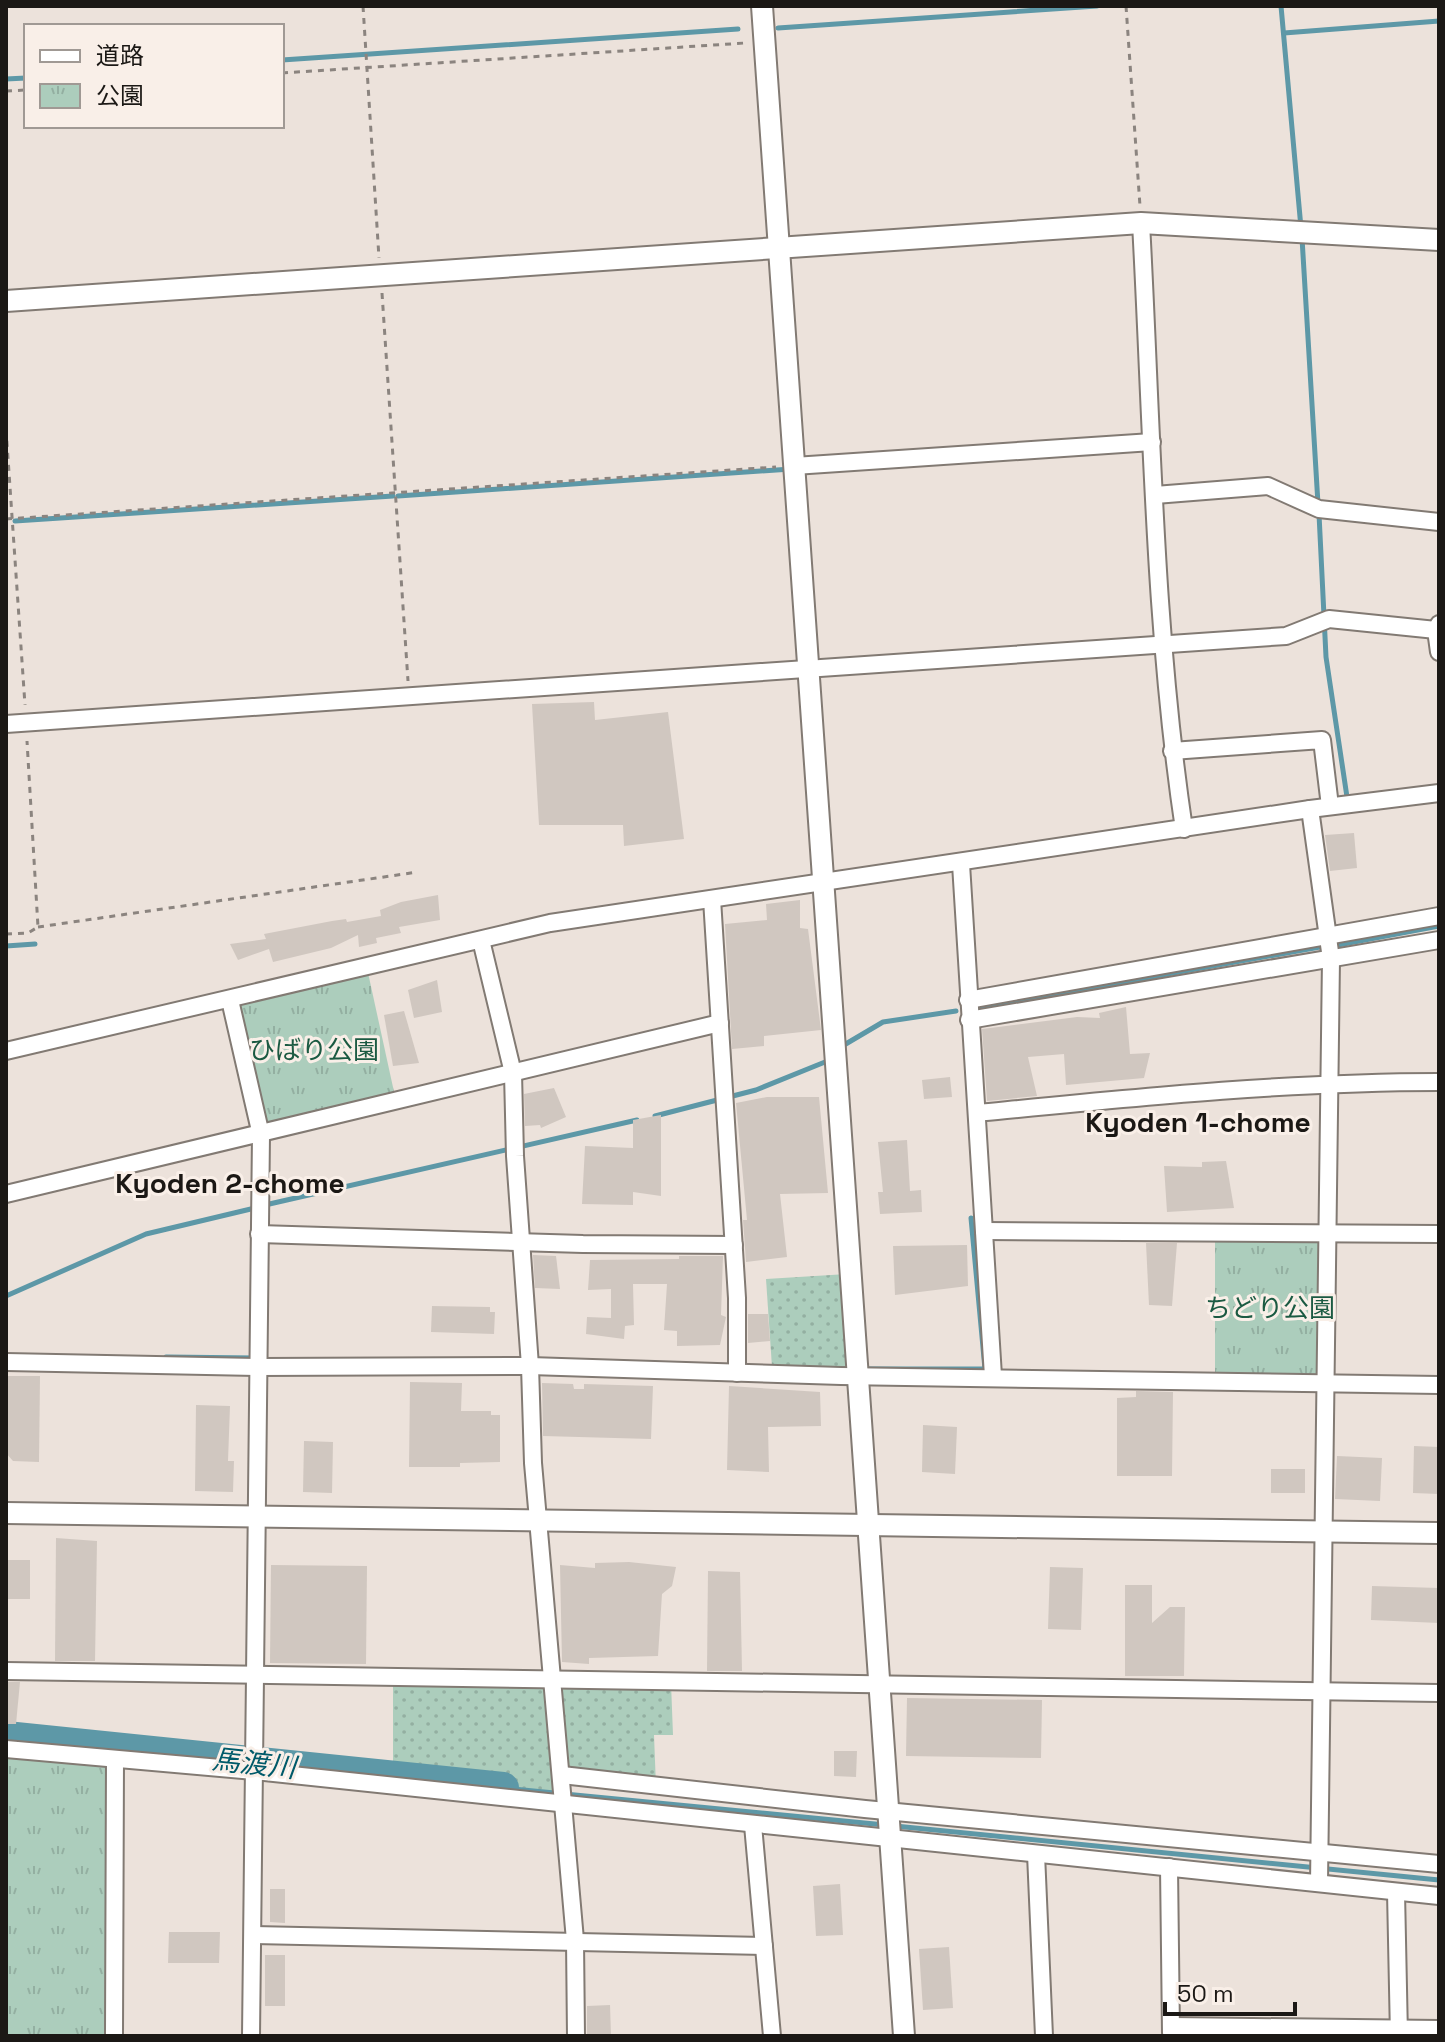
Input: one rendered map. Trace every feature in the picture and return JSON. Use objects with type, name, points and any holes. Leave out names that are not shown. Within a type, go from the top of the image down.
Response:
[{"type":"street","points":[[762,6],[904,2036]]},
{"type":"street","points":[[6,301],[1141,223],[1439,240]]},
{"type":"street","points":[[1141,223],[1163,645],[1172,751],[1184,829]]},
{"type":"street","points":[[794,466],[1152,442]]},
{"type":"street","points":[[1155,495],[1268,486],[1319,509],[1439,522]]},
{"type":"street","points":[[6,724],[1286,636],[1329,619],[1438,627],[1439,652]]},
{"type":"street","points":[[1172,751],[1322,740],[1330,806]]},
{"type":"street","points":[[6,1051],[550,923],[961,864],[1330,806],[1439,793]]},
{"type":"street","points":[[1310,809],[1331,959],[1330,1232],[1319,1883]]},
{"type":"street","points":[[961,864],[993,1376]]},
{"type":"street","points":[[712,899],[734,1245],[737,1373]]},
{"type":"street","points":[[968,1000],[1439,916]]},
{"type":"street","points":[[481,940],[513,1073],[538,1517],[566,1805],[575,1940],[576,2036]]},
{"type":"street","points":[[969,1020],[1439,940]]},
{"type":"street","points":[[230,1000],[261,1135],[251,2036]]},
{"type":"street","points":[[6,1194],[720,1023]]},
{"type":"street","points":[[977,1113],[1331,1082],[1439,1082]]},
{"type":"street","points":[[984,1231],[1439,1234]]},
{"type":"street","points":[[259,1234],[521,1243],[734,1245]]},
{"type":"street","points":[[6,1362],[258,1367],[530,1366],[858,1376],[1439,1385]]},
{"type":"street","points":[[6,1513],[538,1517],[1439,1533]]},
{"type":"street","points":[[6,1671],[1439,1693]]},
{"type":"street","points":[[6,1749],[254,1771],[1439,1896]]},
{"type":"street","points":[[114,2036],[115,1759]]},
{"type":"street","points":[[562,1775],[1439,1864]]},
{"type":"street","points":[[753,1825],[772,2036]]},
{"type":"street","points":[[1036,1854],[1044,2036]]},
{"type":"street","points":[[1169,1867],[1171,2031],[1399,2032],[1439,2029]]},
{"type":"street","points":[[1396,1892],[1399,2032]]},
{"type":"street","points":[[254,1935],[764,1946]]},
{"type":"path","points":[[363,6],[409,697]]},
{"type":"path","points":[[1126,6],[1141,223]]},
{"type":"path","points":[[284,73],[749,43]]},
{"type":"path","points":[[6,429],[9,519],[26,723],[38,927]]},
{"type":"path","points":[[9,519],[794,466]]},
{"type":"path","points":[[6,934],[418,872]]},
{"type":"green space","name":"ひばり公園","points":[[367,968],[396,1101],[261,1135],[230,1000]]},
{"type":"green space","name":"ちどり公園","points":[[1215,1240],[1326,1241],[1324,1376],[1215,1376]]},
{"type":"green space","points":[[847,1274],[854,1367],[772,1367],[766,1279]]},
{"type":"green space","points":[[393,1680],[671,1683],[673,1735],[654,1735],[656,1786],[564,1776],[563,1794],[393,1771]]},
{"type":"green space","points":[[6,1751],[112,1762],[111,2036],[6,2036]]},
{"type":"building","points":[[594,702],[595,720],[668,712],[684,839],[624,846],[623,825],[539,825],[532,704]]},
{"type":"building","points":[[1354,833],[1357,868],[1330,871],[1325,835]]},
{"type":"building","points":[[438,895],[440,920],[399,927],[401,933],[376,938],[377,943],[359,947],[358,935],[331,948],[273,962],[269,949],[238,960],[230,944],[266,939],[264,934],[332,921],[346,919],[347,922],[381,916],[380,910],[401,902]]},
{"type":"building","points":[[800,900],[800,928],[808,929],[821,1030],[764,1036],[764,1046],[732,1049],[725,924],[767,920],[766,904]]},
{"type":"building","points":[[437,980],[442,1012],[414,1018],[408,990]]},
{"type":"building","points":[[1126,1007],[1130,1054],[1150,1053],[1144,1078],[1066,1085],[1064,1054],[1028,1057],[1037,1096],[987,1101],[982,1029],[1077,1017],[1100,1018],[1099,1013]]},
{"type":"building","points":[[404,1011],[419,1063],[393,1066],[384,1015]]},
{"type":"building","points":[[950,1077],[952,1097],[924,1099],[922,1080]]},
{"type":"building","points":[[554,1088],[566,1117],[541,1128],[540,1125],[525,1126],[524,1094]]},
{"type":"building","points":[[767,1097],[819,1097],[828,1193],[780,1194],[787,1257],[746,1262],[743,1220],[747,1220],[736,1103]]},
{"type":"building","points":[[661,1115],[661,1196],[633,1192],[633,1205],[582,1204],[585,1146],[633,1148],[633,1120]]},
{"type":"building","points":[[907,1140],[910,1191],[921,1190],[922,1212],[880,1214],[878,1192],[883,1192],[878,1142]]},
{"type":"building","points":[[1226,1161],[1234,1208],[1167,1212],[1164,1166],[1202,1167],[1202,1162]]},
{"type":"building","points":[[1146,1243],[1177,1243],[1172,1306],[1149,1305]]},
{"type":"building","points":[[967,1245],[968,1286],[895,1295],[893,1246]]},
{"type":"building","points":[[533,1255],[556,1256],[560,1289],[535,1288]]},
{"type":"building","points":[[679,1256],[723,1256],[721,1315],[726,1317],[720,1345],[677,1346],[677,1331],[664,1330],[667,1284],[633,1284],[634,1325],[625,1326],[624,1339],[586,1334],[587,1317],[611,1318],[611,1289],[588,1290],[590,1260],[679,1259]]},
{"type":"building","points":[[432,1306],[490,1307],[490,1312],[495,1312],[494,1334],[431,1332]]},
{"type":"building","points":[[748,1314],[768,1314],[770,1341],[748,1343]]},
{"type":"building","points":[[6,1376],[40,1376],[39,1462],[13,1461],[6,1453]]},
{"type":"building","points":[[410,1382],[462,1383],[461,1411],[491,1411],[491,1415],[500,1415],[500,1462],[460,1463],[460,1467],[409,1467]]},
{"type":"building","points":[[542,1383],[573,1384],[574,1389],[584,1389],[584,1384],[653,1386],[651,1439],[543,1436]]},
{"type":"building","points":[[729,1386],[820,1392],[821,1426],[768,1427],[769,1472],[727,1470]]},
{"type":"building","points":[[1136,1391],[1173,1392],[1172,1476],[1117,1476],[1117,1398],[1136,1397]]},
{"type":"building","points":[[196,1405],[230,1406],[228,1461],[234,1461],[233,1492],[195,1491]]},
{"type":"building","points":[[923,1425],[957,1427],[955,1474],[922,1472]]},
{"type":"building","points":[[304,1441],[333,1442],[332,1493],[303,1492]]},
{"type":"building","points":[[1414,1446],[1439,1447],[1439,1494],[1413,1493]]},
{"type":"building","points":[[1337,1456],[1382,1458],[1380,1501],[1335,1499]]},
{"type":"building","points":[[1271,1469],[1305,1469],[1305,1493],[1271,1493]]},
{"type":"building","points":[[56,1538],[97,1541],[95,1661],[55,1661]]},
{"type":"building","points":[[6,1560],[30,1560],[30,1599],[6,1599]]},
{"type":"building","points":[[629,1562],[676,1567],[672,1586],[662,1594],[658,1656],[589,1658],[589,1664],[562,1662],[560,1565],[595,1568],[595,1563]]},
{"type":"building","points":[[271,1565],[367,1566],[366,1664],[270,1663]]},
{"type":"building","points":[[1050,1567],[1083,1568],[1081,1630],[1048,1629]]},
{"type":"building","points":[[708,1571],[740,1572],[742,1671],[707,1671]]},
{"type":"building","points":[[1125,1585],[1152,1585],[1152,1623],[1170,1607],[1185,1607],[1184,1676],[1125,1676]]},
{"type":"building","points":[[1372,1586],[1439,1588],[1439,1623],[1371,1620]]},
{"type":"building","points":[[6,1682],[20,1682],[16,1724],[6,1724]]},
{"type":"building","points":[[907,1698],[1042,1700],[1041,1758],[906,1756]]},
{"type":"building","points":[[834,1751],[857,1751],[856,1777],[834,1776]]},
{"type":"building","points":[[840,1884],[843,1935],[816,1936],[813,1886]]},
{"type":"building","points":[[270,1889],[285,1889],[285,1923],[270,1922]]},
{"type":"building","points":[[169,1932],[220,1932],[219,1963],[168,1963]]},
{"type":"building","points":[[949,1947],[953,2008],[923,2010],[919,1949]]},
{"type":"building","points":[[265,1955],[285,1955],[285,2006],[265,2006]]},
{"type":"building","points":[[610,2005],[611,2036],[587,2036],[587,2006]]},
{"type":"waterway","points":[[778,28],[1097,6]]},
{"type":"waterway","points":[[1281,6],[1301,228]]},
{"type":"waterway","points":[[1284,33],[1439,21]]},
{"type":"waterway","points":[[284,60],[738,29]]},
{"type":"waterway","points":[[6,79],[24,78]]},
{"type":"waterway","points":[[1302,238],[1318,504]]},
{"type":"waterway","points":[[398,496],[791,469]]},
{"type":"waterway","points":[[15,521],[393,496]]},
{"type":"waterway","points":[[1319,514],[1326,657],[1347,797]]},
{"type":"waterway","points":[[1338,945],[1439,926]]},
{"type":"waterway","points":[[6,946],[35,944]]},
{"type":"waterway","points":[[976,1008],[1320,947]]},
{"type":"waterway","points":[[844,1045],[883,1022],[956,1011]]},
{"type":"waterway","points":[[655,1116],[756,1090],[825,1062]]},
{"type":"waterway","points":[[265,1205],[637,1120]]},
{"type":"waterway","points":[[6,1296],[146,1234],[255,1208]]},
{"type":"waterway","points":[[862,1369],[985,1369],[971,1218]]},
{"type":"waterway","points":[[166,1357],[256,1358]]},
{"type":"waterway","name":"馬渡川","points":[[6,1737],[503,1788]]},
{"type":"waterway","points":[[503,1788],[885,1825]]},
{"type":"waterway","points":[[895,1826],[1439,1880]]},
{"type":"district","name":"Kyoden 1-chome","points":[[1198,1122]]},
{"type":"district","name":"Kyoden 2-chome","points":[[230,1183]]}]
